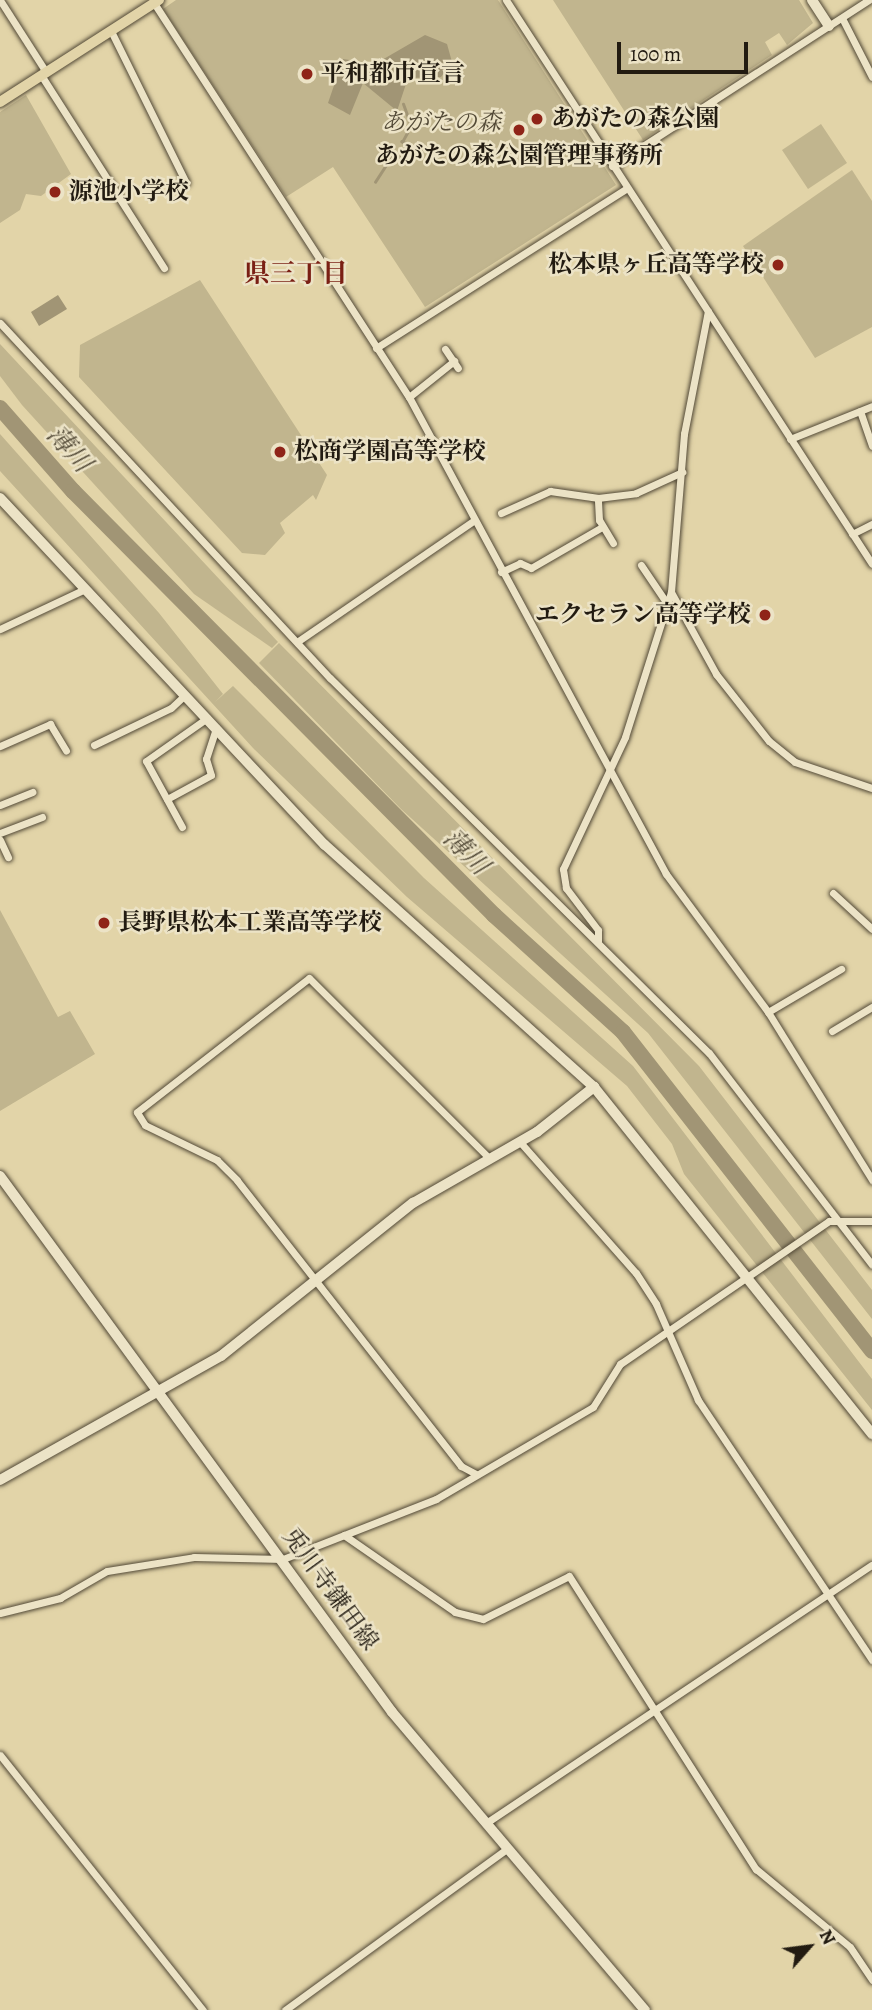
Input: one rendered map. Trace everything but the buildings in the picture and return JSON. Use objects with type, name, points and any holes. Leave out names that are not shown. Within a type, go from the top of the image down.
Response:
[{"type":"main road","points":[[0,102],[152,2]]},
{"type":"street","points":[[0,0],[164,268]]},
{"type":"street","points":[[506,0],[626,189],[708,310],[872,564]]},
{"type":"street","points":[[812,0],[829,26]]},
{"type":"street","points":[[612,166],[869,0]]},
{"type":"street","points":[[152,2],[410,397],[609,775],[666,874],[768,1012],[872,1180]]},
{"type":"street","points":[[842,18],[872,77]]},
{"type":"street","points":[[111,31],[186,183]]},
{"type":"street","points":[[376,348],[626,189]]},
{"type":"street","points":[[598,941],[598,930],[563,878],[609,775],[671,592],[682,472],[708,310]]},
{"type":"street","points":[[0,323],[297,642],[709,1053],[872,1265]]},
{"type":"street","points":[[410,397],[456,365],[445,348]]},
{"type":"street","points":[[790,439],[872,406]]},
{"type":"street","points":[[860,411],[872,446]]},
{"type":"street","points":[[501,513],[550,491],[598,498],[636,493],[682,472]]},
{"type":"street","points":[[0,498],[325,845],[594,1087],[754,1275],[872,1434]]},
{"type":"street","points":[[598,498],[602,527],[613,543]]},
{"type":"street","points":[[297,642],[473,521]]},
{"type":"street","points":[[852,534],[872,524]]},
{"type":"street","points":[[501,572],[520,563],[531,568],[602,527]]},
{"type":"street","points":[[641,565],[666,602]]},
{"type":"street","points":[[0,629],[85,589]]},
{"type":"street","points":[[671,592],[716,674],[769,741],[795,762],[872,788]]},
{"type":"street","points":[[94,745],[171,708],[185,695]]},
{"type":"street","points":[[182,827],[146,761],[183,741],[207,718]]},
{"type":"street","points":[[0,746],[50,724],[66,751]]},
{"type":"street","points":[[167,799],[211,775],[206,759],[216,728]]},
{"type":"street","points":[[0,805],[33,792]]},
{"type":"street","points":[[0,833],[42,817]]},
{"type":"street","points":[[0,840],[8,858]]},
{"type":"street","points":[[833,893],[872,929]]},
{"type":"street","points":[[768,1012],[841,969]]},
{"type":"street","points":[[476,1474],[461,1466],[217,1160],[154,1131],[137,1112],[238,1028],[309,978],[488,1157]]},
{"type":"street","points":[[832,1031],[872,1007]]},
{"type":"street","points":[[0,1480],[221,1356],[413,1203],[488,1157],[520,1142],[594,1087]]},
{"type":"street","points":[[520,1142],[636,1273],[668,1331],[698,1400],[872,1660]]},
{"type":"street","name":"兎川寺鎌田線","points":[[0,1176],[283,1559],[392,1712],[645,2010]]},
{"type":"street","points":[[0,1613],[60,1598],[107,1571],[194,1557],[283,1559],[436,1499],[593,1407],[620,1364],[754,1275],[829,1221],[872,1221]]},
{"type":"street","points":[[344,1535],[455,1612],[483,1619],[569,1576],[756,1869],[850,1947],[872,1980]]},
{"type":"street","points":[[486,1824],[872,1564]]},
{"type":"street","points":[[0,1755],[202,2010]]},
{"type":"street","points":[[285,2010],[507,1849]]},
{"type":"green space","name":"あがたの森","points":[[176,0],[498,0],[616,185],[425,307],[333,167],[286,197],[163,9]]},
{"type":"green space","points":[[553,0],[799,0],[813,23],[787,45],[779,33],[765,42],[772,55],[643,140]]},
{"type":"green space","points":[[26,95],[71,174],[41,196],[26,194],[20,210],[0,223],[0,112]]},
{"type":"green space","points":[[821,124],[847,163],[808,189],[782,150]]},
{"type":"green space","points":[[852,170],[872,201],[872,327],[815,358],[743,246]]},
{"type":"green space","points":[[200,280],[327,475],[316,500],[313,495],[280,523],[285,533],[265,555],[242,553],[79,377],[80,345]]},
{"type":"green space","points":[[0,344],[278,642],[272,648],[194,594],[22,405],[0,376]]},
{"type":"green space","points":[[0,434],[159,613],[223,694],[215,702],[233,686],[424,878],[633,1066],[872,1379],[872,1410],[684,1174],[672,1144],[627,1086],[407,897],[253,748],[0,471]]},
{"type":"green space","points":[[279,643],[699,1066],[872,1290],[872,1319],[648,1033],[401,809],[259,663]]},
{"type":"green space","points":[[0,910],[58,1017],[70,1011],[95,1054],[0,1111]]},
{"type":"shaded area","points":[[425,35],[447,44],[452,62],[441,77],[408,78],[397,111],[363,83],[350,115],[328,103],[343,59],[375,64]]},
{"type":"shaded area","points":[[58,295],[67,309],[39,326],[31,312]]},
{"type":"waterway","points":[[375,182],[391,157],[422,156],[421,150],[402,142],[411,126],[403,104]]},
{"type":"waterway","name":"薄川","points":[[0,408],[73,491],[494,915],[623,1032],[872,1351]]},
{"type":"place","name":"平和都市宣言","points":[[307,74]]},
{"type":"place","name":"あがたの森公園","points":[[537,119]]},
{"type":"place","name":"あがたの森公園管理事務所","points":[[519,130]]},
{"type":"place","name":"源池小学校","points":[[55,192]]},
{"type":"place","name":"松本県ヶ丘高等学校","points":[[778,265]]},
{"type":"place","name":"松商学園高等学校","points":[[280,452]]},
{"type":"place","name":"エクセラン高等学校","points":[[765,615]]},
{"type":"place","name":"長野県松本工業高等学校","points":[[104,923]]},
{"type":"district","name":"県三丁目","points":[[296,274]]}]
